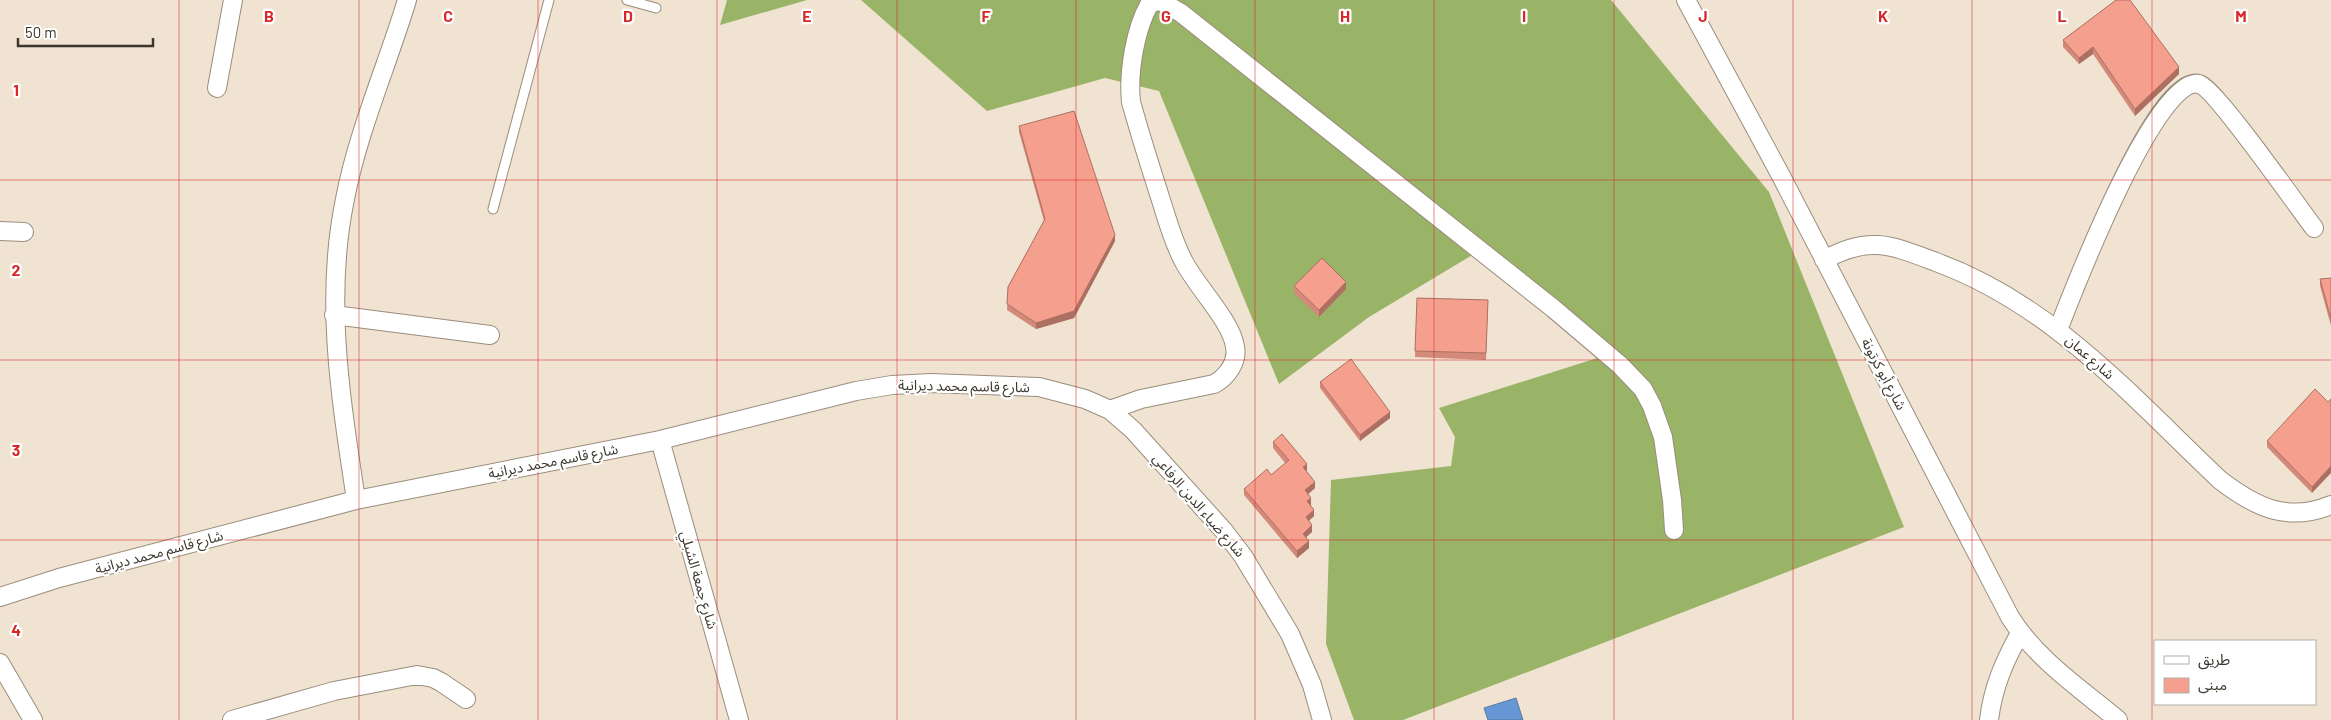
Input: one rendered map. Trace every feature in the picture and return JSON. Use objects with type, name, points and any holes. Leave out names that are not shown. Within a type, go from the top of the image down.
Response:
[{"type":"street","points":[[216,88],[234,0]]},
{"type":"street","points":[[356,500],[336,355],[334,315],[335,269],[345,198],[362,134],[407,0]]},
{"type":"street","points":[[1110,410],[1148,397],[1214,384],[1228,372],[1235,356],[1236,348],[1229,329],[1194,280],[1174,238],[1131,102],[1129,85],[1131,68],[1144,14],[1150,3],[1160,0],[1181,13],[1539,296],[1620,365],[1643,389],[1652,406],[1663,438],[1672,500],[1674,530]]},
{"type":"street","name":"شارع أبو كرتونة","points":[[1686,0],[1780,174],[1961,519],[2000,599],[2020,633],[2054,666],[2118,720]]},
{"type":"street","points":[[2058,330],[2090,249],[2120,183],[2160,116],[2176,94],[2185,86],[2197,83],[2206,87],[2224,107],[2314,228]]},
{"type":"street","points":[[0,231],[24,232]]},
{"type":"street","name":"شارع عمان","points":[[1824,260],[1852,246],[1878,244],[1902,249],[1990,285],[2058,330],[2102,367],[2207,468],[2238,494],[2274,511],[2292,514],[2308,512],[2331,505]]},
{"type":"street","points":[[334,315],[490,335]]},
{"type":"street","name":"شارع قاسم محمد ديرانية","points":[[0,596],[59,578],[356,500],[660,440],[813,400],[892,385],[963,384],[1039,387],[1078,397],[1110,410]]},
{"type":"street","name":"شارع ضياء الدين الرفاعي","points":[[1110,410],[1139,437],[1243,556],[1290,634],[1312,685],[1322,720]]},
{"type":"street","name":"شارع جمعة الشبلي","points":[[660,440],[738,720]]},
{"type":"street","points":[[1989,720],[1992,694],[1999,673],[2020,633]]},
{"type":"street","points":[[0,663],[33,720]]},
{"type":"street","points":[[232,720],[334,691],[417,676],[433,678],[466,699]]},
{"type":"lane","points":[[493,209],[549,0]]},
{"type":"lane","points":[[628,0],[656,8]]},
{"type":"green space","points":[[727,0],[807,0],[720,25]]},
{"type":"green space","points":[[861,0],[1611,0],[1769,192],[1904,527],[1403,720],[1354,720],[1326,644],[1331,480],[1451,466],[1455,437],[1439,408],[1610,354],[1474,254],[1369,317],[1279,384],[1159,91],[1105,78],[987,111]]},
{"type":"water","points":[[1516,698],[1523,720],[1488,720],[1484,708]]},
{"type":"building","points":[[2116,0],[2130,0],[2179,67],[2135,109],[2093,47],[2079,58],[2063,40]]},
{"type":"building","points":[[1074,111],[1115,235],[1074,311],[1036,323],[1007,304],[1008,287],[1045,219],[1019,126]]},
{"type":"building","points":[[1322,258],[1346,282],[1319,310],[1294,286]]},
{"type":"building","points":[[2331,278],[2331,319],[2320,279]]},
{"type":"building","points":[[1417,298],[1488,300],[1486,353],[1415,351]]},
{"type":"building","points":[[1351,359],[1390,412],[1360,435],[1320,382]]},
{"type":"building","points":[[2315,389],[2328,402],[2331,399],[2331,466],[2312,487],[2267,441]]},
{"type":"building","points":[[1282,434],[1307,464],[1303,467],[1315,482],[1305,490],[1311,498],[1307,501],[1314,510],[1306,517],[1312,525],[1303,534],[1309,541],[1297,551],[1244,489],[1267,469],[1271,475],[1289,460],[1273,442]]}]
